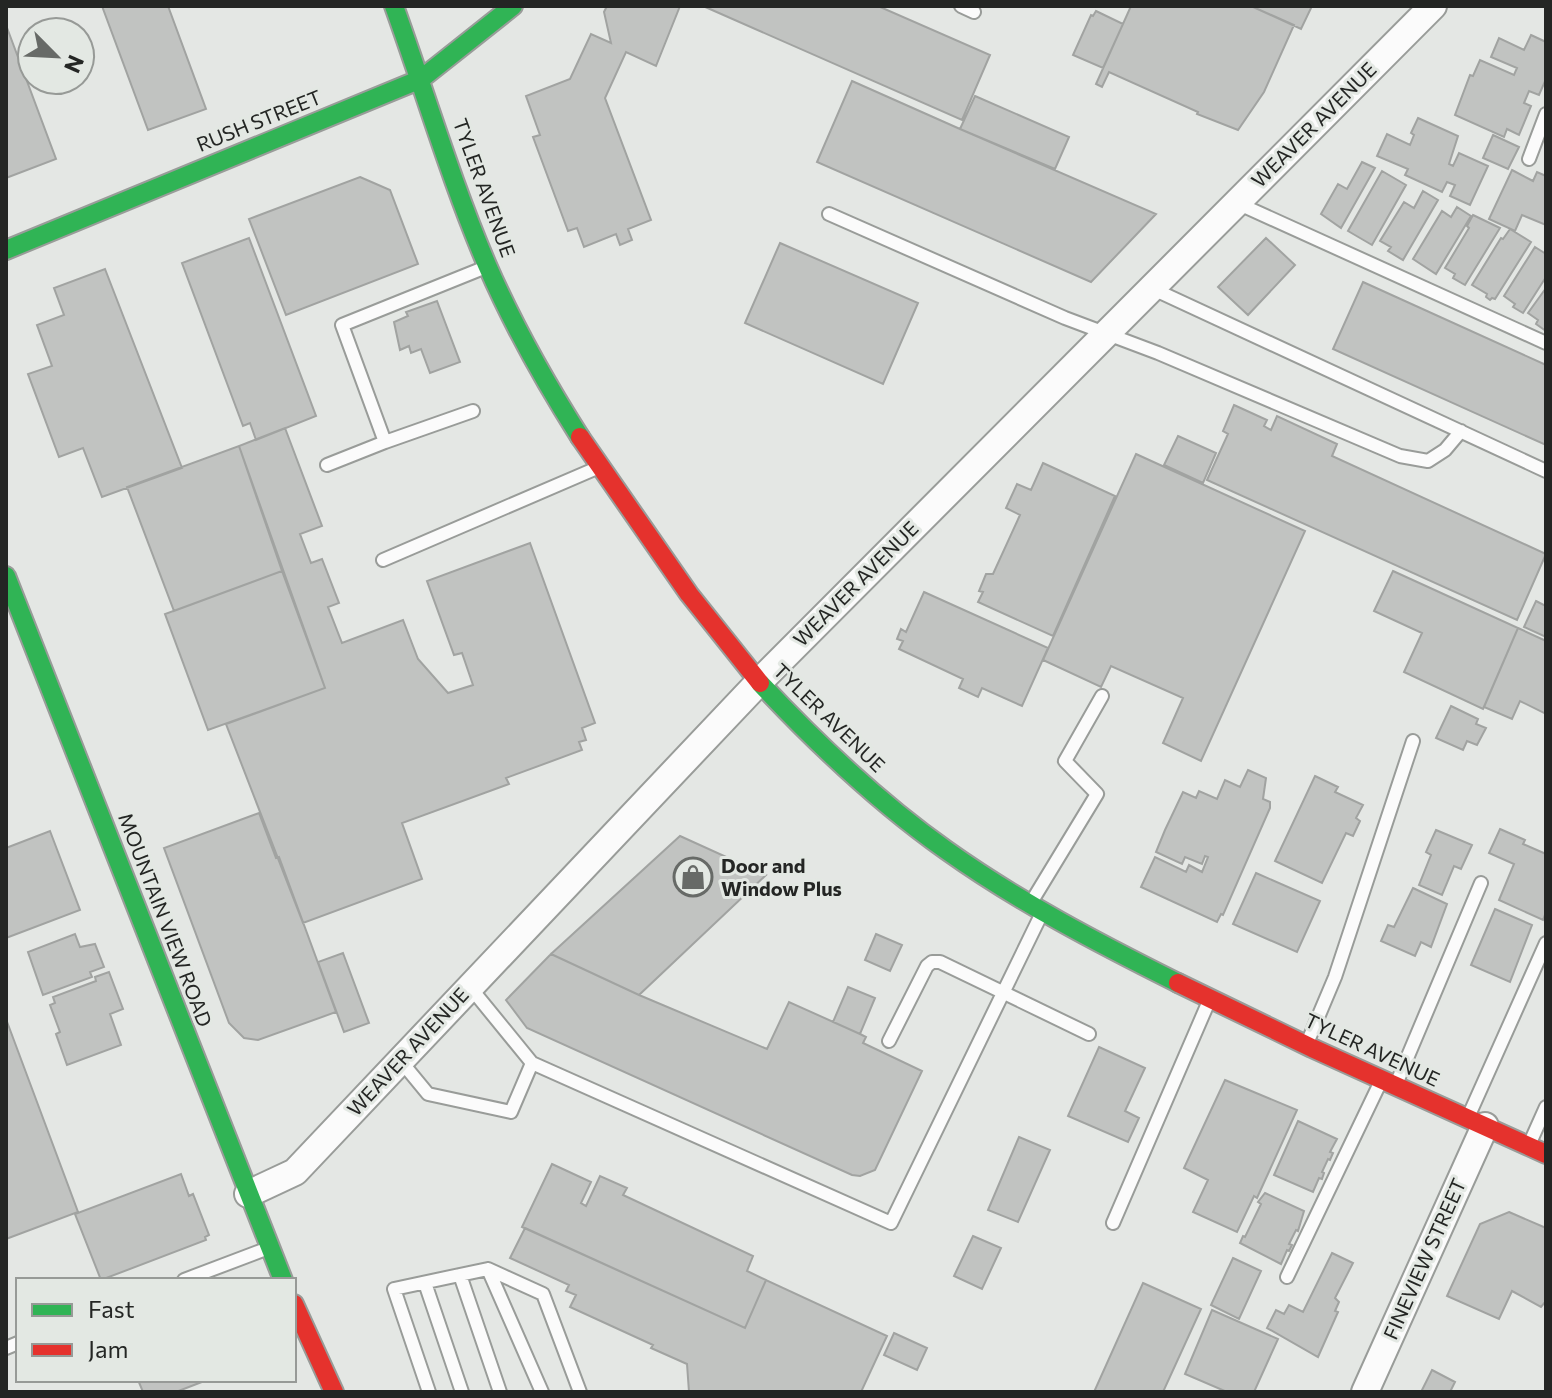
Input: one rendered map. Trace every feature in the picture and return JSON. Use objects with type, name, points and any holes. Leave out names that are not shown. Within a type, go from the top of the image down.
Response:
[{"type":"main road","name":"TYLER AVENUE","points":[[394,6],[460,196],[502,299],[554,398],[598,468],[695,601],[759,682],[901,818],[974,870],[1081,934],[1307,1044],[1537,1150]]},
{"type":"main road","name":"RUSH STREET","points":[[6,250],[421,79],[513,6]]},
{"type":"main road","name":"MOUNTAIN VIEW ROAD","points":[[6,576],[282,1278]]},
{"type":"main road","points":[[296,1308],[334,1392]]},
{"type":"street","name":"WEAVER AVENUE","points":[[248,1194],[295,1172],[759,682],[1433,6]]},
{"type":"street","name":"FINEVIEW STREET","points":[[1365,1392],[1476,1122]]},
{"type":"lane","points":[[961,6],[974,12]]},
{"type":"lane","points":[[1529,159],[1546,114]]},
{"type":"lane","points":[[1237,203],[1546,343]]},
{"type":"lane","points":[[829,214],[1065,318],[1108,333],[1400,456],[1428,461],[1445,450],[1461,431]]},
{"type":"lane","points":[[385,442],[342,325],[489,266]]},
{"type":"lane","points":[[1151,288],[1546,471]]},
{"type":"lane","points":[[327,465],[473,411]]},
{"type":"lane","points":[[383,560],[598,468]]},
{"type":"lane","points":[[470,987],[532,1063],[891,1223],[1003,991],[1037,907],[1097,794],[1065,761],[1102,696]]},
{"type":"lane","points":[[1307,1044],[1335,977],[1413,741]]},
{"type":"lane","points":[[1287,1277],[1388,1082],[1481,883]]},
{"type":"lane","points":[[1476,1122],[1546,943]]},
{"type":"lane","points":[[889,1041],[927,966],[932,962],[940,962],[1089,1034]]},
{"type":"lane","points":[[1113,1223],[1210,998]]},
{"type":"lane","points":[[400,1060],[428,1094],[511,1112],[532,1063]]},
{"type":"lane","points":[[1537,1150],[1546,1107]]},
{"type":"lane","points":[[189,1278],[269,1248]]},
{"type":"lane","points":[[488,1269],[542,1392]]},
{"type":"lane","points":[[429,1392],[394,1289],[488,1269],[543,1294],[580,1392]]},
{"type":"lane","points":[[460,1275],[500,1392]]},
{"type":"lane","points":[[425,1283],[462,1392]]},
{"type":"building","points":[[102,6],[168,6],[206,109],[148,130]]},
{"type":"building","points":[[607,6],[680,6],[656,66],[626,52],[605,98],[651,220],[628,229],[632,240],[620,245],[616,234],[584,247],[577,228],[568,231],[533,137],[540,135],[526,96],[570,79],[591,34],[611,43],[604,12]]},
{"type":"building","points":[[703,6],[878,6],[990,55],[962,120]]},
{"type":"building","points":[[1131,6],[1251,6],[1294,25],[1264,92],[1238,130],[1109,72],[1102,87],[1096,84]]},
{"type":"building","points":[[1251,6],[1312,6],[1301,29]]},
{"type":"building","points":[[1096,11],[1123,24],[1103,68],[1073,55],[1091,15]]},
{"type":"building","points":[[6,25],[16,52],[16,96],[32,96],[56,159],[6,178]]},
{"type":"building","points":[[1531,35],[1546,42],[1546,79],[1539,95],[1529,91],[1524,103],[1531,106],[1519,135],[1507,129],[1504,137],[1455,115],[1470,75],[1473,76],[1480,60],[1514,75],[1517,68],[1491,57],[1499,38],[1524,50]]},
{"type":"building","points":[[852,81],[1156,214],[1091,282],[817,162]]},
{"type":"building","points":[[975,96],[1069,137],[1055,169],[960,129]]},
{"type":"building","points":[[1418,118],[1458,136],[1449,164],[1453,166],[1459,153],[1488,166],[1470,205],[1450,196],[1455,185],[1447,182],[1442,192],[1405,175],[1408,169],[1377,156],[1387,134],[1410,145],[1414,135],[1411,133]]},
{"type":"building","points":[[1493,135],[1519,147],[1508,169],[1483,158]]},
{"type":"building","points":[[1362,162],[1375,168],[1341,228],[1321,214],[1338,184],[1347,189]]},
{"type":"building","points":[[1512,170],[1533,181],[1537,172],[1546,176],[1546,225],[1522,215],[1515,231],[1489,219]]},
{"type":"building","points":[[1382,171],[1406,185],[1372,245],[1348,231]]},
{"type":"building","points":[[360,177],[390,190],[418,264],[286,315],[249,219]]},
{"type":"building","points":[[1423,191],[1438,200],[1403,260],[1388,251],[1391,247],[1380,241],[1404,202],[1414,208]]},
{"type":"building","points":[[1457,207],[1471,216],[1436,274],[1413,259],[1442,211],[1451,217]]},
{"type":"building","points":[[1473,215],[1500,228],[1465,285],[1453,278],[1455,274],[1445,268],[1469,228],[1467,226]]},
{"type":"building","points":[[1510,229],[1531,242],[1495,299],[1490,300],[1487,294],[1472,285]]},
{"type":"building","points":[[249,238],[316,416],[256,440],[250,423],[243,426],[182,263]]},
{"type":"building","points":[[1266,238],[1295,265],[1248,315],[1218,287]]},
{"type":"building","points":[[780,243],[918,303],[883,384],[745,323]]},
{"type":"building","points":[[1535,247],[1546,254],[1546,277],[1523,313],[1504,296]]},
{"type":"building","points":[[105,269],[182,468],[102,497],[83,448],[59,457],[28,374],[52,366],[37,325],[64,315],[54,288]]},
{"type":"building","points":[[1363,282],[1546,365],[1546,445],[1333,349]]},
{"type":"building","points":[[1546,288],[1546,331],[1528,313]]},
{"type":"building","points":[[437,301],[460,362],[430,373],[421,349],[411,353],[409,346],[400,350],[394,322],[408,316],[406,312]]},
{"type":"building","points":[[1234,405],[1267,420],[1264,426],[1271,430],[1277,416],[1337,444],[1332,456],[1546,554],[1517,620],[1207,480],[1228,434],[1223,431]]},
{"type":"building","points":[[285,428],[322,526],[300,534],[311,563],[322,559],[339,603],[328,607],[342,643],[403,620],[418,659],[448,693],[473,685],[462,653],[454,655],[427,581],[530,543],[595,723],[582,728],[586,740],[579,742],[582,750],[506,778],[509,784],[402,823],[422,879],[303,923],[226,724],[325,688],[239,446]]},
{"type":"building","points":[[1178,436],[1216,453],[1203,483],[1164,465]]},
{"type":"building","points":[[239,446],[282,571],[174,611],[127,487]]},
{"type":"building","points":[[1136,454],[1305,531],[1201,761],[1163,743],[1183,698],[1111,666],[1101,687],[1043,660]]},
{"type":"building","points":[[1043,463],[1115,496],[1053,636],[978,602],[986,574],[993,574],[1020,515],[1006,508],[1017,484],[1031,490]]},
{"type":"building","points":[[282,571],[325,688],[208,730],[165,614]]},
{"type":"building","points":[[1393,571],[1518,628],[1483,709],[1404,672],[1422,633],[1374,611]]},
{"type":"building","points":[[924,592],[1048,648],[1022,706],[982,688],[978,697],[959,688],[963,679],[899,649],[903,641],[897,639],[901,629],[906,632]]},
{"type":"building","points":[[1536,601],[1546,606],[1546,637],[1524,627]]},
{"type":"building","points":[[1518,628],[1546,641],[1546,714],[1520,701],[1512,719],[1484,707]]},
{"type":"building","points":[[1451,706],[1478,719],[1476,724],[1486,728],[1477,745],[1467,741],[1463,750],[1436,738]]},
{"type":"building","points":[[1248,770],[1266,778],[1263,799],[1270,802],[1270,808],[1223,915],[1217,922],[1141,887],[1155,857],[1186,872],[1189,865],[1202,872],[1208,857],[1205,856],[1202,864],[1185,857],[1182,864],[1156,852],[1165,830],[1183,792],[1196,798],[1199,791],[1217,799],[1225,780],[1240,787]]},
{"type":"building","points":[[1315,776],[1338,787],[1335,792],[1363,805],[1356,818],[1360,821],[1353,836],[1346,833],[1322,883],[1275,861]]},
{"type":"building","points":[[259,813],[276,858],[279,857],[336,1012],[258,1040],[244,1038],[229,1023],[164,848]]},
{"type":"building","points":[[1500,829],[1546,854],[1546,912],[1543,920],[1499,900],[1514,864],[1489,853]]},
{"type":"building","points":[[1436,830],[1472,845],[1461,869],[1454,866],[1442,895],[1419,885],[1431,855],[1426,852]]},
{"type":"building","points":[[50,831],[80,910],[6,938],[6,848]]},
{"type":"building","points":[[680,836],[766,875],[639,995],[551,954]]},
{"type":"building","points":[[1256,873],[1320,901],[1297,952],[1233,924]]},
{"type":"building","points":[[1413,888],[1447,904],[1431,947],[1421,942],[1415,956],[1381,941],[1388,925],[1394,927]]},
{"type":"building","points":[[1495,909],[1532,925],[1510,982],[1471,965]]},
{"type":"building","points":[[75,934],[80,947],[95,944],[104,967],[90,972],[92,977],[43,995],[28,952]]},
{"type":"building","points":[[876,934],[902,945],[890,971],[865,960]]},
{"type":"building","points":[[343,953],[369,1023],[344,1032],[318,962]]},
{"type":"building","points":[[551,954],[767,1049],[789,1002],[866,1037],[863,1043],[922,1071],[875,1170],[860,1176],[852,1175],[527,1028],[506,1000]]},
{"type":"building","points":[[109,972],[123,1009],[110,1014],[121,1045],[67,1065],[50,1005],[55,1003],[53,997],[96,981],[95,977]]},
{"type":"building","points":[[848,987],[875,998],[860,1034],[833,1022]]},
{"type":"building","points":[[6,1019],[78,1212],[6,1239]]},
{"type":"building","points":[[1099,1047],[1145,1068],[1125,1111],[1139,1118],[1128,1142],[1068,1116]]},
{"type":"building","points":[[1225,1080],[1297,1110],[1257,1198],[1254,1196],[1237,1232],[1193,1212],[1208,1180],[1184,1168]]},
{"type":"building","points":[[1298,1121],[1337,1139],[1322,1172],[1322,1179],[1319,1178],[1313,1192],[1274,1175]]},
{"type":"building","points":[[1019,1137],[1050,1150],[1018,1222],[988,1210]]},
{"type":"building","points":[[552,1164],[591,1182],[581,1203],[586,1206],[600,1176],[627,1188],[623,1195],[753,1256],[747,1271],[766,1280],[745,1328],[522,1227]]},
{"type":"building","points":[[181,1174],[189,1196],[193,1194],[209,1235],[205,1237],[206,1240],[100,1278],[75,1214]]},
{"type":"building","points":[[1265,1193],[1304,1211],[1298,1231],[1289,1244],[1292,1245],[1281,1264],[1240,1243]]},
{"type":"building","points":[[1509,1212],[1546,1228],[1546,1301],[1541,1307],[1512,1291],[1499,1319],[1447,1296],[1480,1224]]},
{"type":"building","points":[[525,1228],[745,1328],[766,1280],[887,1336],[861,1392],[689,1392],[687,1364],[570,1307],[576,1295],[566,1291],[569,1285],[510,1258]]},
{"type":"building","points":[[973,1236],[1001,1248],[982,1289],[954,1276]]},
{"type":"building","points":[[1332,1253],[1353,1263],[1335,1298],[1339,1302],[1335,1311],[1338,1312],[1318,1357],[1267,1328],[1276,1310],[1284,1314],[1289,1305],[1303,1312]]},
{"type":"building","points":[[1233,1258],[1261,1271],[1239,1319],[1211,1305]]},
{"type":"building","points":[[1143,1283],[1201,1309],[1163,1392],[1094,1392]]},
{"type":"building","points":[[1212,1310],[1278,1339],[1254,1392],[1227,1392],[1185,1374]]},
{"type":"building","points":[[894,1333],[927,1348],[917,1370],[884,1355]]},
{"type":"building","points":[[1432,1370],[1455,1382],[1450,1392],[1421,1392]]},
{"type":"building","points":[[139,1382],[202,1382],[176,1392],[143,1392]]},
{"type":"traffic: fast","points":[[394,6],[487,265],[530,353],[580,437]]},
{"type":"traffic: fast","points":[[6,250],[421,79],[513,6]]},
{"type":"traffic: fast","points":[[6,576],[282,1278]]},
{"type":"traffic: fast","points":[[760,683],[849,771],[946,850],[1030,904],[1178,983]]},
{"type":"traffic: jam","points":[[580,437],[689,594],[760,683]]},
{"type":"traffic: jam","points":[[1178,983],[1312,1048],[1546,1154]]},
{"type":"traffic: jam","points":[[296,1308],[334,1392]]},
{"type":"place","name":"Door and Window Plus","points":[[693,877]]}]
